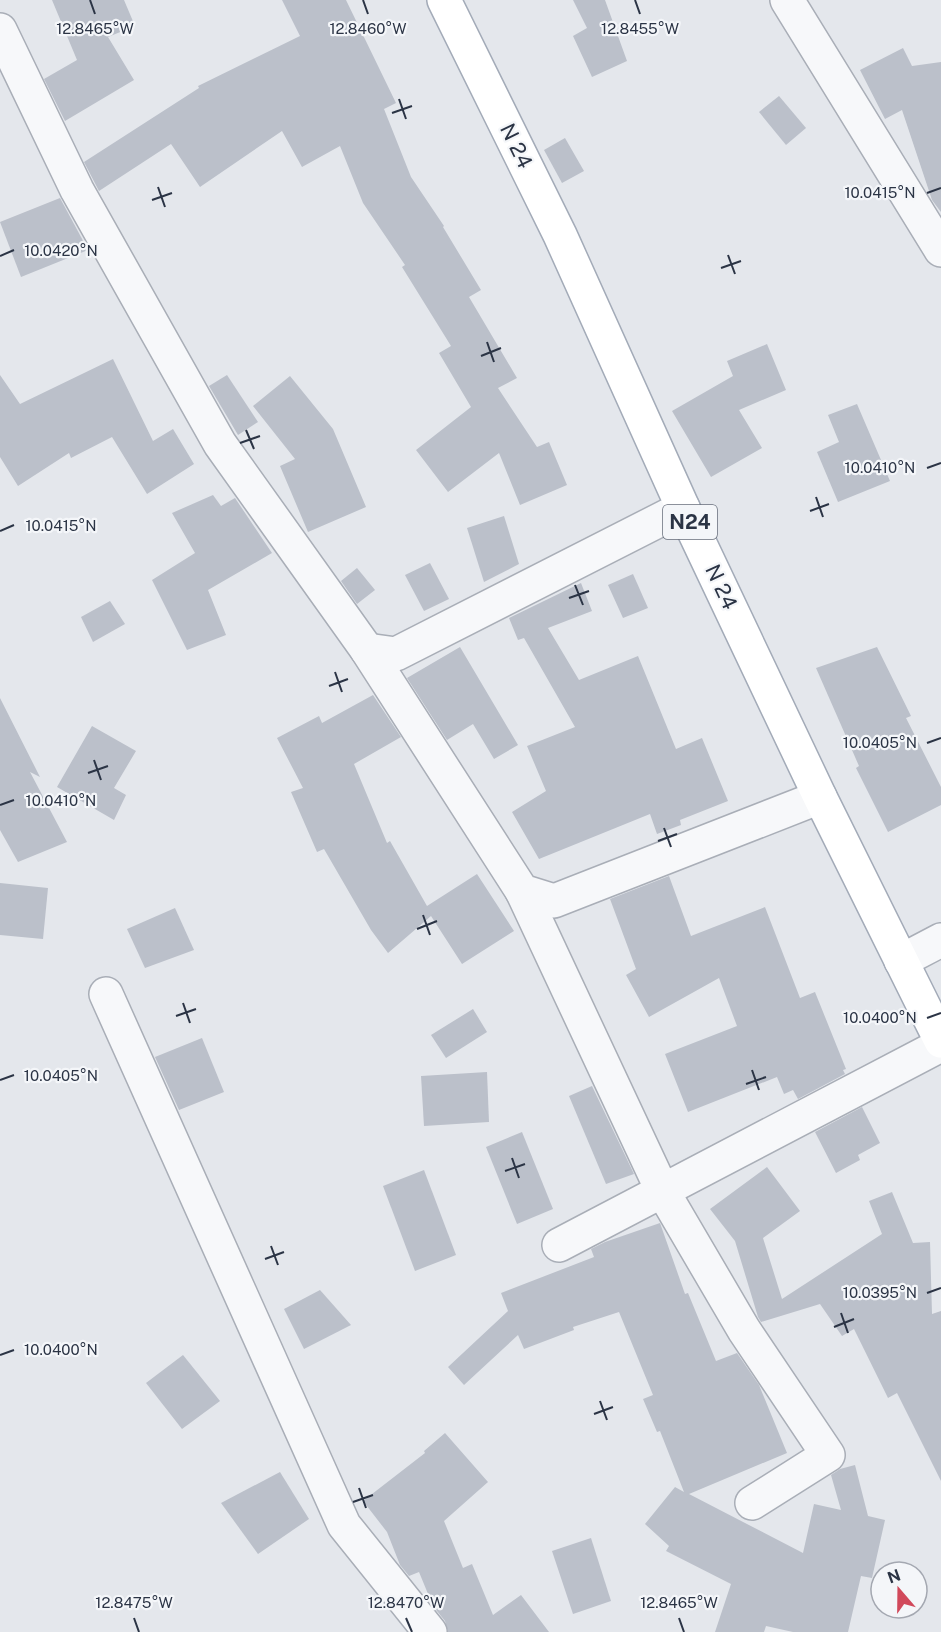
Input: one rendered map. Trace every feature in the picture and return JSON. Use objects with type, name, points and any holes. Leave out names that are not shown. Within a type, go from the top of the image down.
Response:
[{"type":"main road","name":"N 24","points":[[444,0],[560,235],[683,508],[820,797],[941,1043]]},
{"type":"street","points":[[787,0],[936,235]]},
{"type":"street","points":[[0,30],[77,190],[220,444],[367,650],[522,891],[662,1190],[744,1330],[828,1455],[752,1503]]},
{"type":"street","points":[[367,650],[396,654],[683,508]]},
{"type":"street","points":[[522,891],[554,901],[820,797]]},
{"type":"street","points":[[901,961],[941,940]]},
{"type":"street","points":[[106,994],[344,1525],[430,1632]]},
{"type":"street","points":[[559,1245],[941,1043]]},
{"type":"building","points":[[52,0],[124,0],[135,26],[108,37],[134,80],[65,121],[44,79],[77,60]]},
{"type":"building","points":[[282,0],[346,0],[396,103],[384,109],[411,177],[444,226],[481,290],[469,297],[517,378],[498,388],[537,447],[549,442],[567,485],[520,505],[499,453],[448,492],[416,450],[471,407],[439,353],[451,346],[402,267],[405,265],[363,203],[340,146],[302,167],[282,131],[200,187],[171,144],[99,191],[84,162],[199,88],[198,86],[300,36]]},
{"type":"building","points":[[573,0],[605,0],[627,61],[592,77],[573,36],[587,28]]},
{"type":"building","points":[[903,48],[912,66],[941,62],[941,212],[932,200],[902,110],[885,119],[860,70]]},
{"type":"building","points":[[779,96],[806,128],[786,145],[759,112]]},
{"type":"building","points":[[565,138],[584,171],[562,183],[544,150]]},
{"type":"building","points":[[60,198],[88,250],[21,277],[0,222]]},
{"type":"building","points":[[767,344],[786,390],[739,410],[762,448],[711,477],[672,411],[733,376],[727,361]]},
{"type":"building","points":[[113,359],[153,441],[173,429],[194,464],[147,494],[112,437],[71,458],[69,453],[18,486],[0,457],[0,375],[20,404]]},
{"type":"building","points":[[227,375],[258,422],[238,435],[209,386]]},
{"type":"building","points":[[290,376],[333,429],[366,507],[308,532],[280,466],[295,459],[253,406]]},
{"type":"building","points":[[857,404],[890,481],[838,502],[817,452],[839,442],[828,415]]},
{"type":"building","points":[[213,495],[221,506],[235,498],[272,553],[208,590],[226,635],[187,650],[152,580],[195,553],[172,513]]},
{"type":"building","points":[[504,516],[519,564],[484,582],[467,528]]},
{"type":"building","points":[[430,563],[449,599],[424,611],[405,575]]},
{"type":"building","points":[[357,568],[375,590],[357,604],[341,581]]},
{"type":"building","points":[[633,574],[648,608],[623,618],[608,585]]},
{"type":"building","points":[[581,583],[592,611],[548,628],[579,680],[638,656],[676,749],[702,738],[728,801],[680,820],[681,825],[657,834],[650,814],[539,859],[512,812],[546,791],[527,746],[575,727],[524,638],[518,640],[509,618]]},
{"type":"building","points":[[110,601],[125,624],[93,642],[81,617]]},
{"type":"building","points":[[460,647],[518,745],[494,759],[473,724],[447,740],[407,678]]},
{"type":"building","points":[[877,647],[911,716],[906,718],[941,787],[941,805],[888,832],[856,768],[859,766],[816,668]]},
{"type":"building","points":[[373,695],[401,737],[354,764],[387,843],[390,841],[427,906],[477,874],[514,931],[462,964],[431,916],[388,953],[371,930],[324,849],[317,852],[291,792],[303,788],[277,738],[319,716],[322,723]]},
{"type":"building","points":[[0,698],[40,777],[30,772],[67,842],[18,862],[0,830]]},
{"type":"building","points":[[92,726],[136,751],[114,788],[126,795],[114,820],[57,787]]},
{"type":"building","points":[[669,876],[691,936],[765,907],[800,998],[815,992],[846,1069],[843,1070],[845,1074],[798,1099],[793,1090],[784,1094],[777,1077],[688,1112],[665,1054],[737,1026],[719,978],[649,1017],[626,975],[636,969],[610,899]]},
{"type":"building","points":[[0,883],[48,888],[43,939],[0,935]]},
{"type":"building","points":[[175,908],[194,950],[145,968],[127,929]]},
{"type":"building","points":[[473,1009],[487,1032],[446,1058],[431,1035]]},
{"type":"building","points":[[202,1038],[224,1092],[179,1110],[155,1057]]},
{"type":"building","points":[[487,1072],[489,1122],[424,1126],[421,1076]]},
{"type":"building","points":[[592,1086],[634,1174],[606,1184],[569,1096]]},
{"type":"building","points":[[862,1107],[880,1143],[858,1155],[860,1160],[836,1173],[815,1132]]},
{"type":"building","points":[[522,1132],[553,1209],[517,1224],[486,1147]]},
{"type":"building","points":[[767,1167],[800,1211],[763,1238],[782,1299],[882,1234],[869,1201],[892,1192],[913,1243],[930,1242],[932,1314],[941,1311],[941,1481],[897,1393],[888,1398],[854,1329],[842,1336],[820,1304],[761,1322],[758,1317],[735,1241],[710,1209]]},
{"type":"building","points":[[424,1170],[456,1255],[415,1271],[383,1186]]},
{"type":"building","points":[[660,1223],[685,1294],[688,1293],[716,1361],[737,1353],[759,1385],[787,1453],[689,1494],[803,1553],[814,1504],[841,1510],[831,1475],[840,1469],[855,1465],[868,1516],[885,1520],[876,1560],[869,1560],[869,1577],[861,1576],[848,1632],[793,1632],[766,1626],[764,1632],[715,1632],[731,1584],[666,1551],[669,1546],[645,1524],[675,1487],[684,1492],[660,1431],[657,1432],[643,1399],[653,1395],[619,1312],[573,1327],[574,1330],[524,1349],[518,1335],[464,1385],[448,1367],[508,1311],[501,1293],[594,1257],[591,1249]]},
{"type":"building","points":[[320,1290],[351,1325],[304,1349],[284,1309]]},
{"type":"building","points":[[183,1355],[220,1401],[182,1429],[146,1383]]},
{"type":"building","points":[[445,1433],[488,1482],[444,1521],[463,1568],[472,1564],[493,1615],[521,1595],[549,1632],[448,1632],[445,1621],[433,1606],[419,1572],[409,1576],[400,1565],[387,1532],[363,1501],[425,1453],[424,1451]]},
{"type":"building","points":[[280,1472],[309,1519],[258,1554],[221,1503]]},
{"type":"building","points":[[591,1538],[611,1601],[573,1614],[552,1551]]}]
